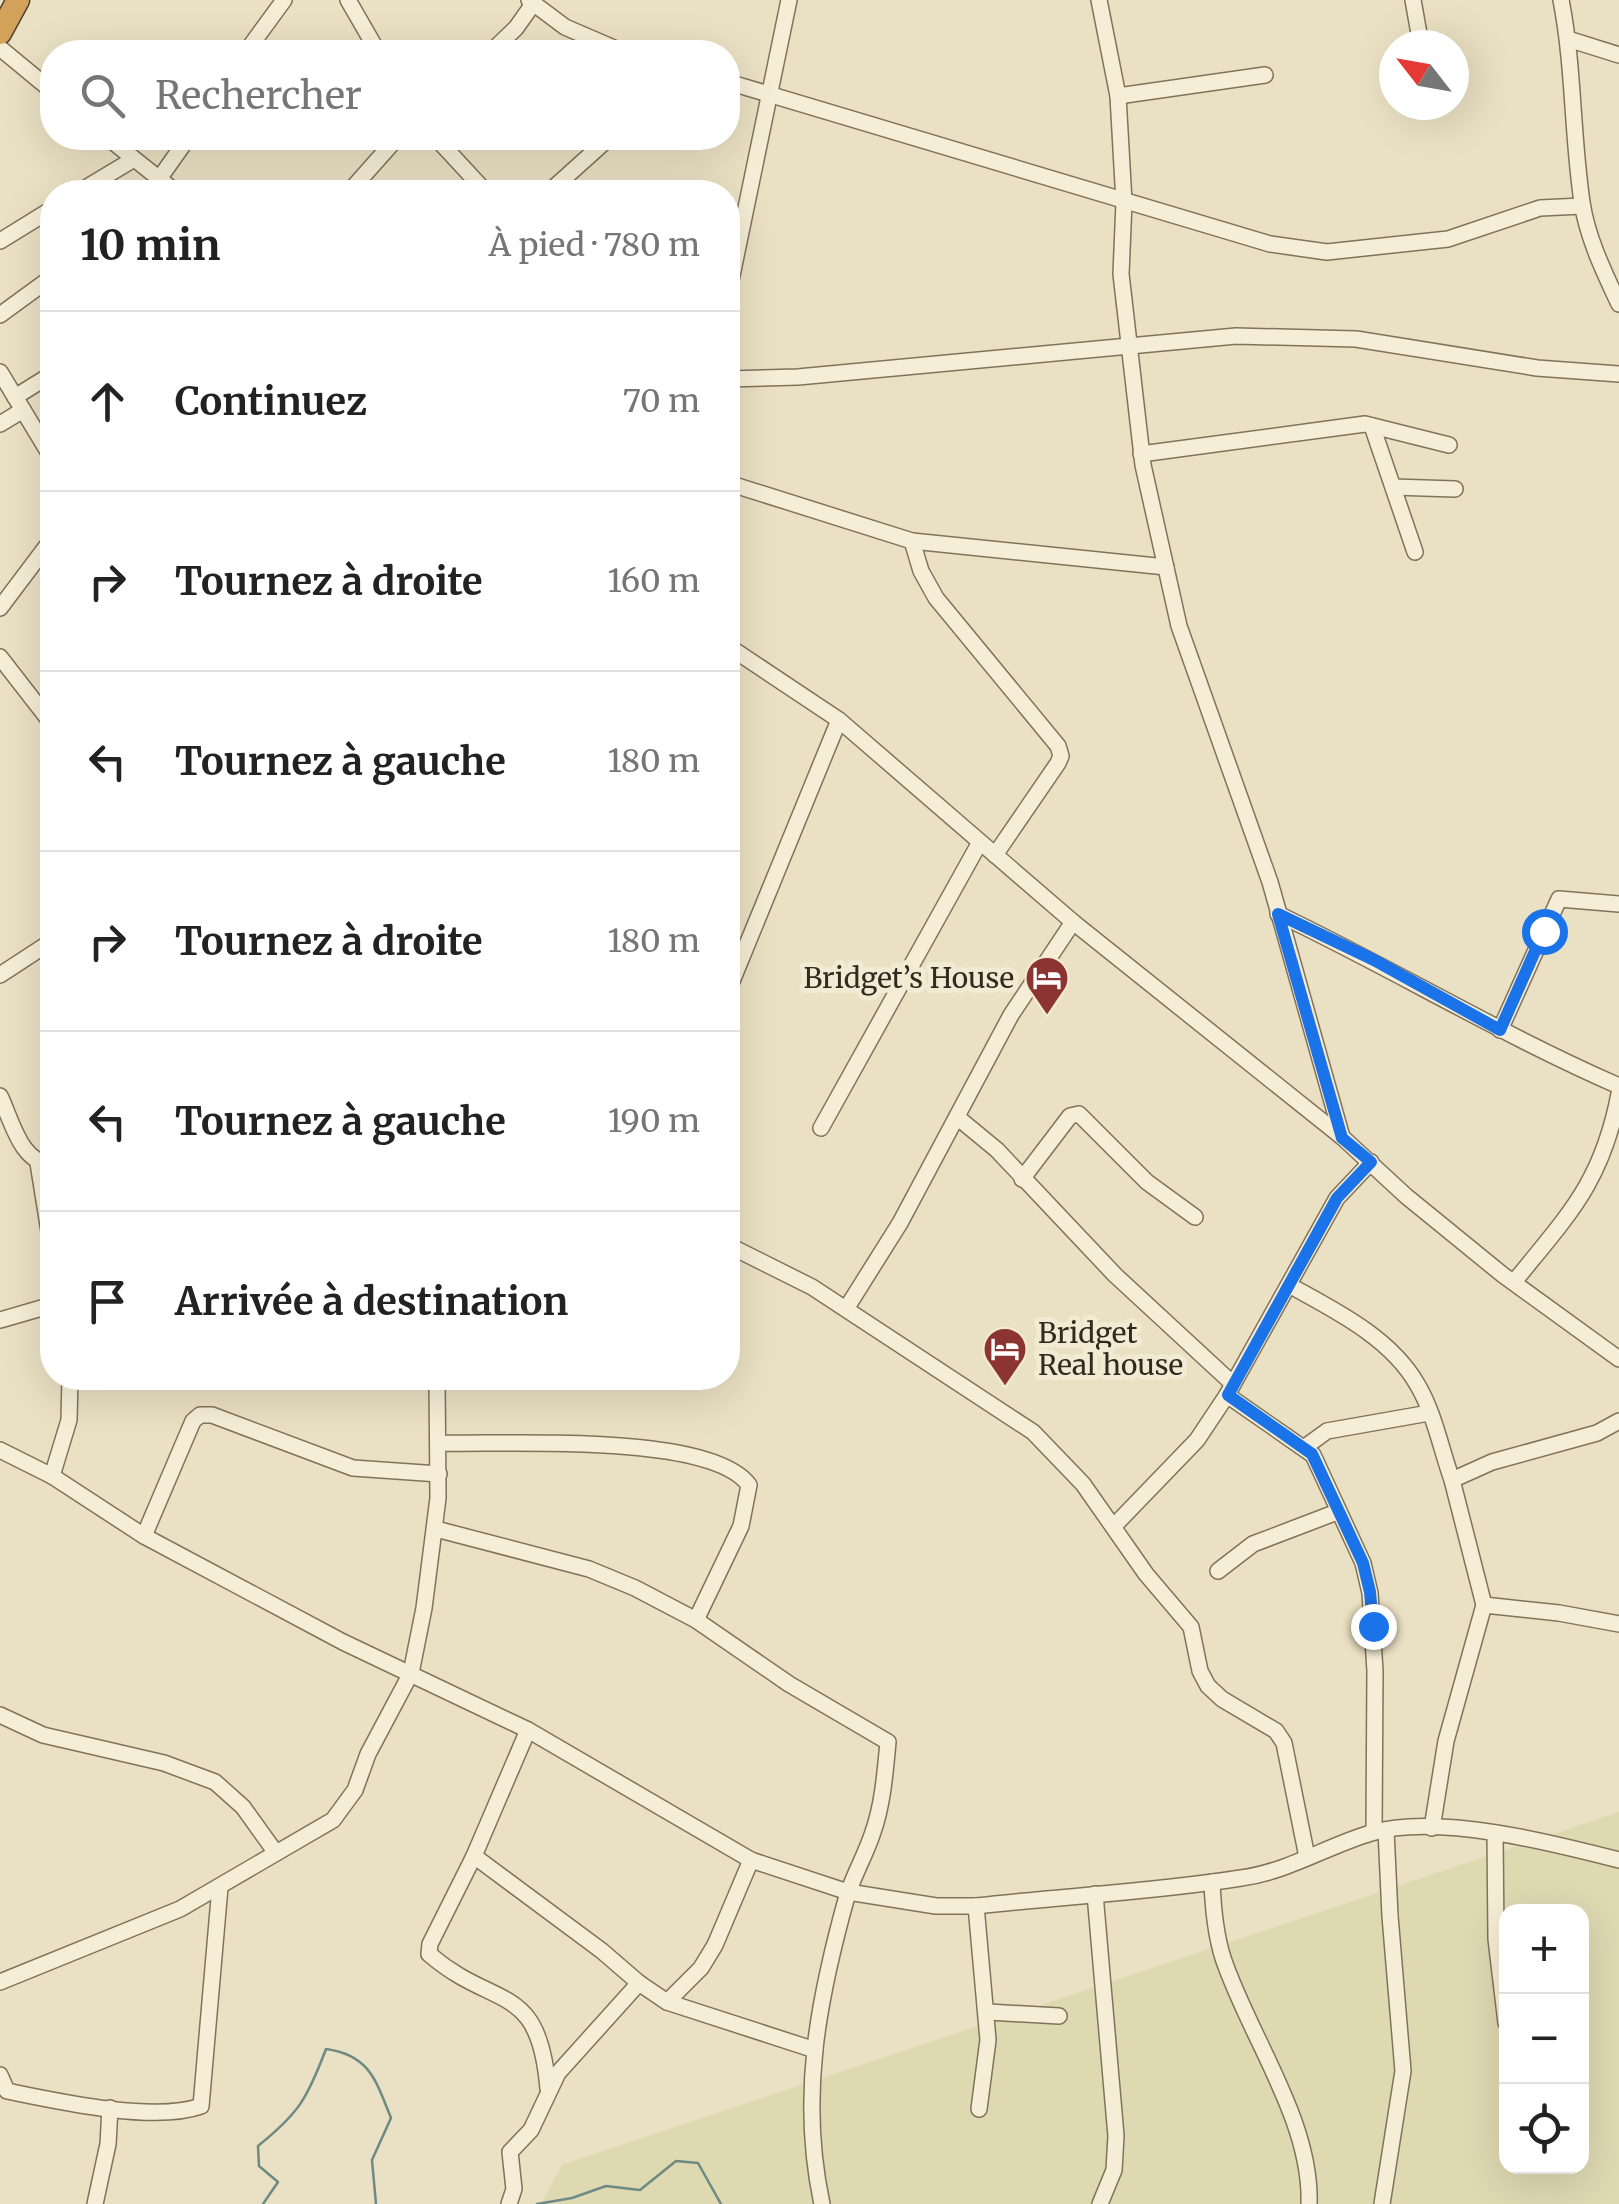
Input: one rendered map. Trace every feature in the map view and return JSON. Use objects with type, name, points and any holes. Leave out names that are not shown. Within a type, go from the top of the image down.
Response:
[{"type":"highway","points":[[0,33],[18,0]]},
{"type":"street","points":[[255,40],[284,0]]},
{"type":"street","points":[[348,0],[371,40]]},
{"type":"street","points":[[740,236],[789,0]]},
{"type":"street","points":[[1099,0],[1118,96],[1124,202],[1121,274],[1142,454],[1179,626],[1270,882],[1342,1138]]},
{"type":"street","points":[[1412,0],[1418,30]]},
{"type":"street","points":[[1561,0],[1568,38],[1582,206],[1600,264],[1619,304]]},
{"type":"street","points":[[500,40],[531,2],[565,27],[595,40]]},
{"type":"street","points":[[1568,38],[1619,54]]},
{"type":"street","points":[[0,48],[40,81]]},
{"type":"street","points":[[1118,96],[1265,75]]},
{"type":"street","points":[[740,85],[1270,244],[1327,252],[1448,239],[1540,208],[1582,206]]},
{"type":"street","points":[[123,150],[159,179],[180,150]]},
{"type":"street","points":[[360,180],[386,150]]},
{"type":"street","points":[[447,150],[475,180]]},
{"type":"street","points":[[563,180],[596,150]]},
{"type":"street","points":[[99,180],[134,159]]},
{"type":"street","points":[[0,241],[40,216]]},
{"type":"street","points":[[0,314],[40,286]]},
{"type":"street","points":[[740,378],[798,378],[1236,336],[1356,339],[1537,368],[1619,374]]},
{"type":"street","points":[[0,372],[40,438]]},
{"type":"street","points":[[0,424],[40,385]]},
{"type":"street","points":[[1142,454],[1365,424],[1450,445]]},
{"type":"street","points":[[1372,426],[1414,552]]},
{"type":"street","points":[[740,487],[912,541],[1166,566]]},
{"type":"street","points":[[1392,487],[1455,490]]},
{"type":"street","points":[[912,541],[921,571],[936,598],[1058,746],[1061,756],[995,854]]},
{"type":"street","points":[[0,608],[40,555]]},
{"type":"street","points":[[740,654],[840,720],[1073,922],[1342,1138],[1406,1196],[1619,1359]]},
{"type":"street","points":[[0,657],[40,709]]},
{"type":"street","points":[[740,962],[840,720]]},
{"type":"street","points":[[821,1128],[980,842]]},
{"type":"street","points":[[1500,1030],[1559,899],[1619,904]]},
{"type":"street","points":[[1278,914],[1374,960],[1500,1030],[1619,1086]]},
{"type":"street","points":[[846,1310],[900,1222],[1011,1015],[1073,922]]},
{"type":"street","points":[[0,975],[40,949]]},
{"type":"street","points":[[1514,1282],[1590,1186],[1612,1128],[1619,1094]]},
{"type":"street","points":[[0,1096],[28,1156],[40,1161]]},
{"type":"street","points":[[1022,1180],[1070,1116],[1079,1114],[1148,1182],[1195,1216]]},
{"type":"street","points":[[957,1117],[997,1150],[1230,1390],[1273,1428],[1305,1447],[1322,1470],[1336,1512],[1363,1563],[1370,1592],[1380,1831],[1403,2071],[1382,2204]]},
{"type":"street","points":[[1114,1526],[1173,1468],[1230,1390],[1337,1198],[1371,1162]]},
{"type":"street","points":[[740,1250],[812,1287],[1033,1432],[1083,1484],[1146,1574],[1191,1627],[1200,1671],[1208,1686],[1222,1699],[1276,1731],[1284,1743],[1308,1857]]},
{"type":"street","points":[[1289,1285],[1346,1316],[1396,1357],[1418,1384],[1452,1480],[1484,1605],[1446,1742],[1432,1828]]},
{"type":"street","points":[[0,1320],[40,1308]]},
{"type":"street","points":[[52,1476],[69,1420],[70,1390]]},
{"type":"street","points":[[0,1982],[180,1908],[220,1887],[332,1820],[355,1790],[368,1754],[411,1673],[436,1529],[437,1390]]},
{"type":"street","points":[[1305,1447],[1327,1431],[1429,1412]]},
{"type":"street","points":[[144,1536],[193,1421],[200,1415],[212,1415],[353,1468],[439,1474]]},
{"type":"street","points":[[1452,1480],[1492,1462],[1598,1432],[1619,1421]]},
{"type":"street","points":[[439,1443],[613,1446],[710,1460],[741,1474],[749,1485],[744,1514],[696,1620]]},
{"type":"street","points":[[0,1450],[52,1476],[144,1536],[343,1642],[528,1730],[751,1860],[848,1892],[936,1906],[976,1906],[1212,1882],[1268,1874],[1380,1831],[1432,1828],[1520,1835],[1619,1860]]},
{"type":"street","points":[[1218,1572],[1253,1544],[1336,1512]]},
{"type":"street","points":[[436,1529],[589,1569],[634,1588],[696,1620],[789,1684],[888,1742],[874,1831],[848,1892],[825,1988],[810,2082],[810,2139],[822,2204]]},
{"type":"street","points":[[1484,1605],[1619,1624]]},
{"type":"street","points":[[0,1714],[43,1735],[164,1763],[215,1782],[244,1808],[276,1853]]},
{"type":"street","points":[[528,1730],[474,1856],[430,1944],[429,1954],[461,1977],[525,2012],[539,2034],[548,2090]]},
{"type":"street","points":[[1494,1832],[1496,1939],[1503,1994]]},
{"type":"street","points":[[474,1856],[667,2002],[815,2050]]},
{"type":"street","points":[[667,2002],[700,1968],[715,1945],[751,1860]]},
{"type":"street","points":[[1212,1882],[1223,1957],[1290,2114],[1303,2154],[1309,2204]]},
{"type":"street","points":[[0,2075],[7,2091],[71,2104],[166,2110],[201,2106],[220,1887]]},
{"type":"street","points":[[1096,1894],[1115,2098],[1114,2170],[1100,2204]]},
{"type":"street","points":[[976,1906],[988,2012],[987,2062],[978,2109]]},
{"type":"street","points":[[509,2204],[514,2190],[510,2152],[531,2130],[548,2090],[583,2042],[638,1983]]},
{"type":"street","points":[[988,2012],[1059,2016]]},
{"type":"street","points":[[95,2204],[108,2144],[110,2108]]},
{"type":"shaded area","points":[[1619,1812],[1619,2204],[541,2204],[562,2165]]},
{"type":"waterway","points":[[263,2204],[278,2182],[259,2166],[258,2146],[300,2104],[326,2049],[362,2064],[375,2081],[391,2118],[372,2160],[376,2204]]},
{"type":"waterway","points":[[537,2204],[572,2198],[606,2186],[640,2190],[676,2161],[698,2163],[721,2204]]},
{"type":"place","name":"Bridget’s House","points":[[1047,1016]]},
{"type":"place","name":"Bridget Real house","points":[[1005,1387]]},
{"type":"route","points":[[1373,1626],[1363,1563],[1312,1454],[1228,1395],[1337,1198],[1371,1162],[1342,1138],[1278,914],[1374,960],[1500,1030],[1544,931]]}]
